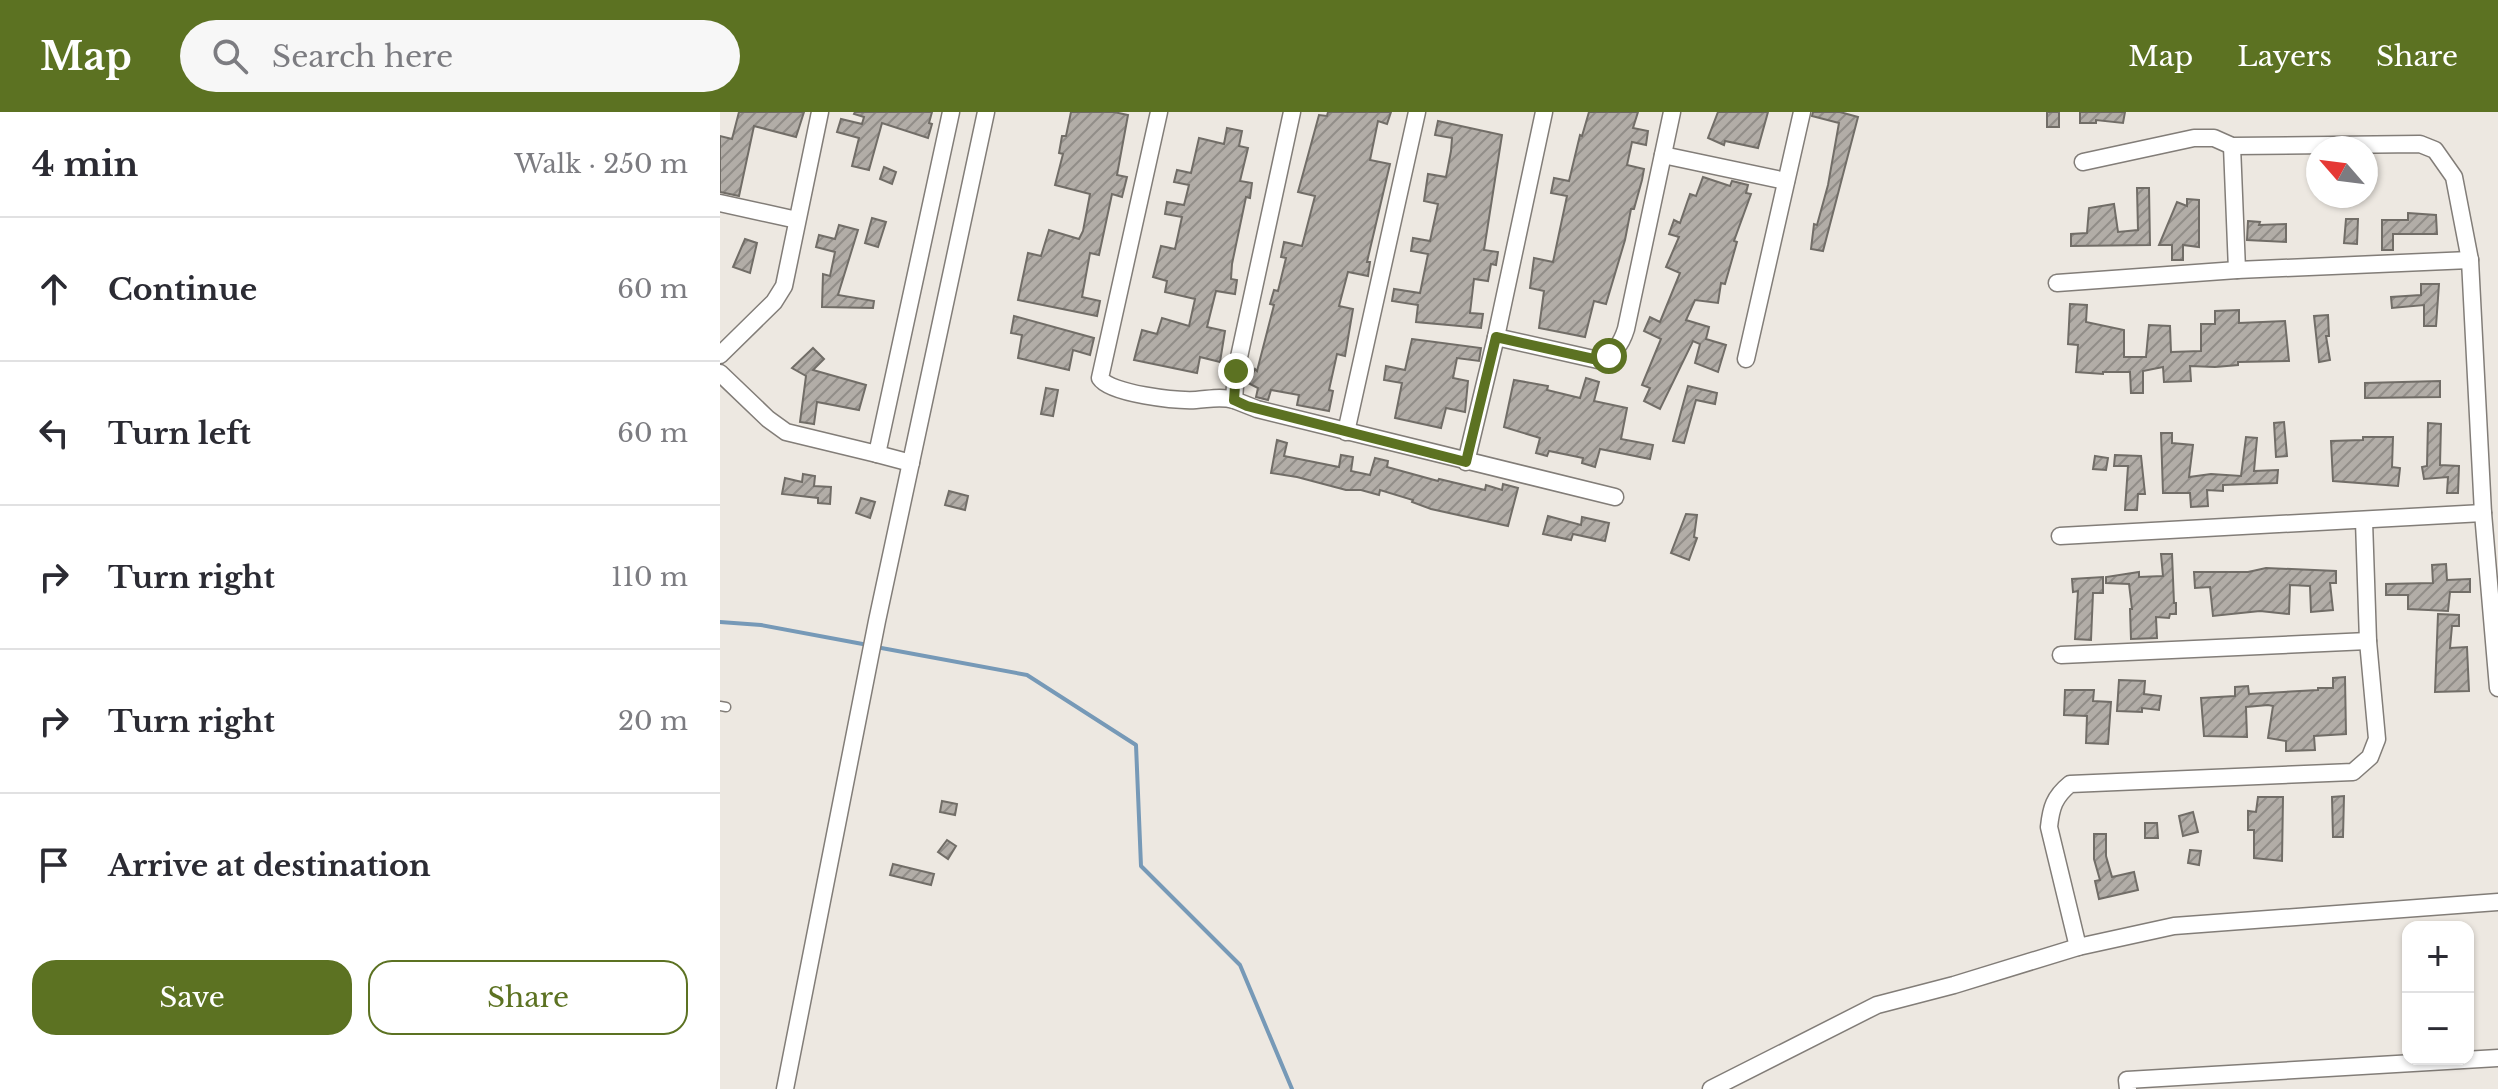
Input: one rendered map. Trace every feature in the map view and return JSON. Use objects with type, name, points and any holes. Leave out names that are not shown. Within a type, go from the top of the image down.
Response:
[{"type":"street","points":[[720,355],[774,302],[784,286],[820,112]]},
{"type":"street","points":[[877,454],[951,112]]},
{"type":"street","points":[[785,1089],[877,621],[986,112]]},
{"type":"street","points":[[1159,112],[1100,378],[1109,386],[1162,398],[1196,400],[1224,397],[1257,409],[1346,432],[1615,497]]},
{"type":"street","points":[[1234,400],[1236,371],[1292,112]]},
{"type":"street","points":[[1346,432],[1417,112]]},
{"type":"street","points":[[1496,337],[1598,360],[1609,356],[1617,348],[1626,329],[1672,112]]},
{"type":"street","points":[[1746,359],[1802,112]]},
{"type":"street","points":[[1466,462],[1496,337],[1538,113]]},
{"type":"street","points":[[2083,162],[2194,138],[2214,138],[2232,146],[2420,144],[2435,150],[2454,177],[2470,260],[2483,513],[2498,688]]},
{"type":"street","points":[[2232,146],[2237,270]]},
{"type":"street","points":[[1663,155],[1786,181]]},
{"type":"street","points":[[720,203],[797,220]]},
{"type":"street","points":[[2057,283],[2237,270],[2470,260]]},
{"type":"street","points":[[720,373],[786,432],[911,463]]},
{"type":"street","points":[[2060,536],[2483,513]]},
{"type":"street","points":[[2078,947],[2049,827],[2051,809],[2058,794],[2070,784],[2353,772],[2370,757],[2377,739],[2368,641],[2364,521]]},
{"type":"street","points":[[2061,655],[2368,641]]},
{"type":"street","points":[[1711,1089],[1877,1005],[2078,947],[2174,926],[2498,902]]},
{"type":"street","points":[[2128,1089],[2127,1080],[2498,1058]]},
{"type":"building","points":[[739,112],[804,112],[796,137],[754,126],[739,196],[720,192],[720,136],[732,139]]},
{"type":"building","points":[[855,112],[932,112],[929,123],[932,124],[928,138],[882,123],[869,170],[852,166],[859,138],[837,132],[841,119],[862,124],[864,117]]},
{"type":"building","points":[[1071,112],[1128,115],[1117,175],[1127,177],[1122,197],[1112,194],[1099,255],[1090,253],[1082,297],[1100,301],[1097,316],[1018,300],[1028,253],[1041,256],[1049,230],[1079,239],[1083,231],[1090,194],[1055,185],[1063,154],[1059,153],[1062,136],[1066,136]]},
{"type":"building","points":[[1328,112],[1391,112],[1387,124],[1378,121],[1370,160],[1390,164],[1367,262],[1370,262],[1368,276],[1348,272],[1339,306],[1353,309],[1345,356],[1337,354],[1329,390],[1333,391],[1329,411],[1297,405],[1299,395],[1271,390],[1268,400],[1256,397],[1258,388],[1248,383],[1255,369],[1257,371],[1274,305],[1270,304],[1274,290],[1278,291],[1286,258],[1281,257],[1284,242],[1302,246],[1315,196],[1298,192],[1319,115],[1327,116]]},
{"type":"building","points":[[1589,112],[1638,112],[1633,128],[1648,131],[1646,145],[1632,142],[1627,165],[1644,169],[1642,180],[1634,209],[1631,209],[1606,304],[1594,301],[1585,337],[1539,328],[1544,291],[1530,288],[1534,258],[1553,262],[1567,196],[1551,193],[1554,178],[1569,181]]},
{"type":"building","points":[[1718,112],[1768,112],[1758,148],[1725,141],[1724,145],[1708,138]]},
{"type":"building","points":[[1813,112],[1840,112],[1858,117],[1823,251],[1811,249],[1814,224],[1817,225],[1828,185],[1839,123],[1812,116]]},
{"type":"building","points":[[2047,112],[2059,112],[2059,127],[2047,127]]},
{"type":"building","points":[[2080,112],[2125,112],[2123,123],[2096,120],[2096,123],[2080,123]]},
{"type":"building","points":[[1438,121],[1502,135],[1484,250],[1498,252],[1496,265],[1491,264],[1488,281],[1474,279],[1470,313],[1483,314],[1481,328],[1416,322],[1418,305],[1392,301],[1394,289],[1420,293],[1428,254],[1411,251],[1413,238],[1430,241],[1438,204],[1424,201],[1428,174],[1446,177],[1451,151],[1452,138],[1435,135]]},
{"type":"building","points":[[1227,128],[1242,131],[1239,146],[1248,148],[1240,181],[1252,183],[1250,198],[1246,197],[1232,264],[1231,279],[1237,280],[1235,294],[1216,291],[1207,327],[1225,331],[1220,362],[1200,357],[1197,373],[1134,360],[1142,330],[1157,334],[1162,318],[1189,326],[1195,299],[1165,292],[1167,281],[1153,277],[1161,246],[1175,249],[1182,217],[1165,214],[1167,202],[1184,205],[1189,185],[1174,182],[1177,170],[1191,173],[1199,138],[1224,144]]},
{"type":"building","points":[[884,167],[896,172],[892,184],[880,179]]},
{"type":"building","points":[[1703,177],[1730,186],[1732,181],[1748,185],[1746,193],[1751,194],[1734,241],[1737,242],[1725,284],[1721,283],[1718,303],[1695,300],[1686,320],[1709,327],[1706,339],[1726,345],[1718,372],[1695,363],[1700,344],[1693,341],[1660,409],[1644,401],[1650,388],[1642,385],[1661,339],[1644,331],[1650,317],[1660,322],[1680,273],[1666,267],[1679,237],[1669,234],[1674,220],[1680,223],[1690,194],[1696,196]]},
{"type":"building","points":[[2137,188],[2149,188],[2150,245],[2071,246],[2071,234],[2087,233],[2089,208],[2114,204],[2118,232],[2138,230]]},
{"type":"building","points":[[2187,199],[2199,200],[2199,247],[2183,245],[2183,260],[2172,260],[2172,245],[2159,245],[2177,202],[2187,206]]},
{"type":"building","points":[[2408,213],[2436,215],[2437,234],[2393,234],[2393,250],[2382,250],[2382,220],[2408,220]]},
{"type":"building","points":[[872,218],[886,222],[878,247],[865,243]]},
{"type":"building","points":[[2346,219],[2358,219],[2357,244],[2344,243]]},
{"type":"building","points":[[2248,221],[2260,222],[2259,225],[2286,224],[2286,242],[2247,240]]},
{"type":"building","points":[[839,225],[858,230],[838,295],[874,301],[873,308],[822,307],[823,274],[830,276],[835,252],[816,247],[819,235],[835,239]]},
{"type":"building","points":[[745,239],[757,243],[750,273],[733,267]]},
{"type":"building","points":[[2421,284],[2439,284],[2436,326],[2424,326],[2424,305],[2392,308],[2391,297],[2421,295]]},
{"type":"building","points":[[2070,304],[2087,305],[2086,322],[2124,330],[2124,357],[2146,357],[2149,325],[2170,326],[2171,352],[2201,351],[2201,324],[2215,324],[2215,311],[2239,310],[2239,323],[2285,321],[2289,361],[2190,366],[2191,381],[2164,382],[2163,367],[2143,371],[2143,393],[2131,393],[2130,372],[2076,372],[2078,345],[2068,344]]},
{"type":"building","points":[[2328,315],[2329,336],[2326,336],[2330,360],[2319,362],[2314,316]]},
{"type":"building","points":[[1014,316],[1094,338],[1090,355],[1073,350],[1069,370],[1018,358],[1022,335],[1011,333]]},
{"type":"building","points":[[1412,339],[1481,348],[1479,361],[1457,358],[1453,378],[1468,381],[1465,412],[1446,408],[1441,428],[1395,418],[1402,383],[1384,380],[1386,366],[1405,370]]},
{"type":"building","points":[[813,348],[824,359],[813,370],[866,385],[859,410],[817,402],[814,424],[800,422],[806,376],[792,368]]},
{"type":"building","points":[[1586,378],[1599,382],[1594,401],[1627,408],[1621,439],[1653,445],[1650,459],[1600,449],[1595,467],[1582,463],[1583,458],[1549,451],[1547,456],[1536,453],[1540,438],[1504,427],[1514,380],[1548,386],[1547,390],[1580,398]]},
{"type":"building","points":[[2440,381],[2440,397],[2365,398],[2365,383]]},
{"type":"building","points":[[1688,386],[1717,393],[1715,404],[1696,400],[1684,443],[1673,441]]},
{"type":"building","points":[[1046,388],[1058,390],[1053,416],[1041,414]]},
{"type":"building","points":[[2284,422],[2287,456],[2276,457],[2274,423]]},
{"type":"building","points":[[2428,423],[2441,424],[2440,465],[2459,466],[2458,493],[2447,493],[2448,477],[2424,479],[2422,467],[2427,466]]},
{"type":"building","points":[[2161,433],[2172,433],[2172,443],[2193,445],[2189,477],[2211,474],[2241,476],[2246,437],[2257,438],[2254,471],[2278,470],[2277,483],[2223,485],[2223,491],[2207,490],[2208,506],[2191,507],[2190,493],[2163,493]]},
{"type":"building","points":[[2363,437],[2393,437],[2392,467],[2400,468],[2398,486],[2333,481],[2331,441],[2363,440]]},
{"type":"building","points":[[1277,440],[1287,443],[1284,456],[1339,467],[1341,455],[1353,457],[1351,471],[1370,475],[1375,458],[1388,461],[1387,467],[1438,481],[1485,490],[1486,485],[1502,490],[1503,484],[1518,488],[1508,526],[1431,509],[1380,490],[1379,495],[1346,490],[1271,473]]},
{"type":"building","points":[[2115,455],[2141,456],[2145,494],[2138,494],[2137,510],[2125,510],[2128,466],[2114,466]]},
{"type":"building","points":[[2095,456],[2108,458],[2106,470],[2093,469]]},
{"type":"building","points":[[803,474],[815,476],[814,486],[831,487],[830,504],[818,503],[818,498],[782,494],[785,478],[802,482]]},
{"type":"building","points":[[949,491],[968,496],[965,510],[945,505]]},
{"type":"building","points":[[861,498],[875,502],[870,518],[856,513]]},
{"type":"building","points":[[1686,514],[1697,515],[1694,537],[1697,538],[1689,560],[1671,553]]},
{"type":"building","points":[[1548,516],[1581,525],[1582,517],[1609,523],[1605,541],[1573,534],[1571,540],[1543,534]]},
{"type":"building","points":[[2161,554],[2172,554],[2176,614],[2170,614],[2169,618],[2156,617],[2157,638],[2131,639],[2129,584],[2106,583],[2106,577],[2139,572],[2139,577],[2163,576]]},
{"type":"building","points":[[2446,564],[2447,580],[2470,579],[2470,592],[2450,592],[2448,611],[2408,609],[2408,595],[2386,595],[2386,584],[2433,583],[2432,565]]},
{"type":"building","points":[[2266,568],[2336,571],[2336,583],[2330,583],[2333,610],[2311,612],[2310,586],[2290,585],[2289,614],[2260,611],[2213,616],[2210,587],[2195,588],[2194,572],[2248,572]]},
{"type":"building","points":[[2103,577],[2103,593],[2093,593],[2091,640],[2075,639],[2078,591],[2073,592],[2072,579]]},
{"type":"building","points":[[2438,614],[2459,615],[2459,626],[2452,626],[2450,648],[2467,647],[2469,691],[2435,692]]},
{"type":"building","points":[[2345,677],[2346,734],[2314,736],[2315,750],[2286,751],[2286,741],[2268,738],[2273,706],[2268,705],[2246,707],[2247,737],[2204,736],[2201,698],[2235,696],[2235,687],[2248,686],[2249,694],[2333,688],[2333,678]]},
{"type":"building","points":[[2119,680],[2145,681],[2144,694],[2161,696],[2159,710],[2142,708],[2142,712],[2117,711]]},
{"type":"building","points":[[2065,690],[2094,690],[2093,701],[2111,702],[2108,744],[2086,743],[2087,716],[2064,715]]},
{"type":"building","points":[[2344,796],[2343,837],[2333,837],[2332,797]]},
{"type":"building","points":[[2258,797],[2283,797],[2282,861],[2254,858],[2254,830],[2248,830],[2248,811],[2256,812]]},
{"type":"building","points":[[942,801],[957,804],[955,815],[940,812]]},
{"type":"building","points":[[2193,812],[2198,832],[2183,836],[2179,816]]},
{"type":"building","points":[[2145,823],[2157,823],[2158,838],[2145,838]]},
{"type":"building","points":[[2094,834],[2106,834],[2106,856],[2112,877],[2134,872],[2138,890],[2099,899],[2095,881],[2100,880],[2094,859]]},
{"type":"building","points":[[947,840],[956,846],[948,859],[938,852]]},
{"type":"building","points":[[2190,850],[2201,851],[2199,865],[2188,863]]},
{"type":"building","points":[[893,864],[934,874],[931,885],[890,875]]},
{"type":"waterway","points":[[720,622],[761,625],[868,645]]},
{"type":"waterway","points":[[876,647],[1027,675],[1136,745],[1141,866],[1240,965],[1292,1089]]},
{"type":"route","points":[[1236,371],[1234,400],[1247,406],[1466,462],[1496,337],[1598,360],[1609,356]]}]
